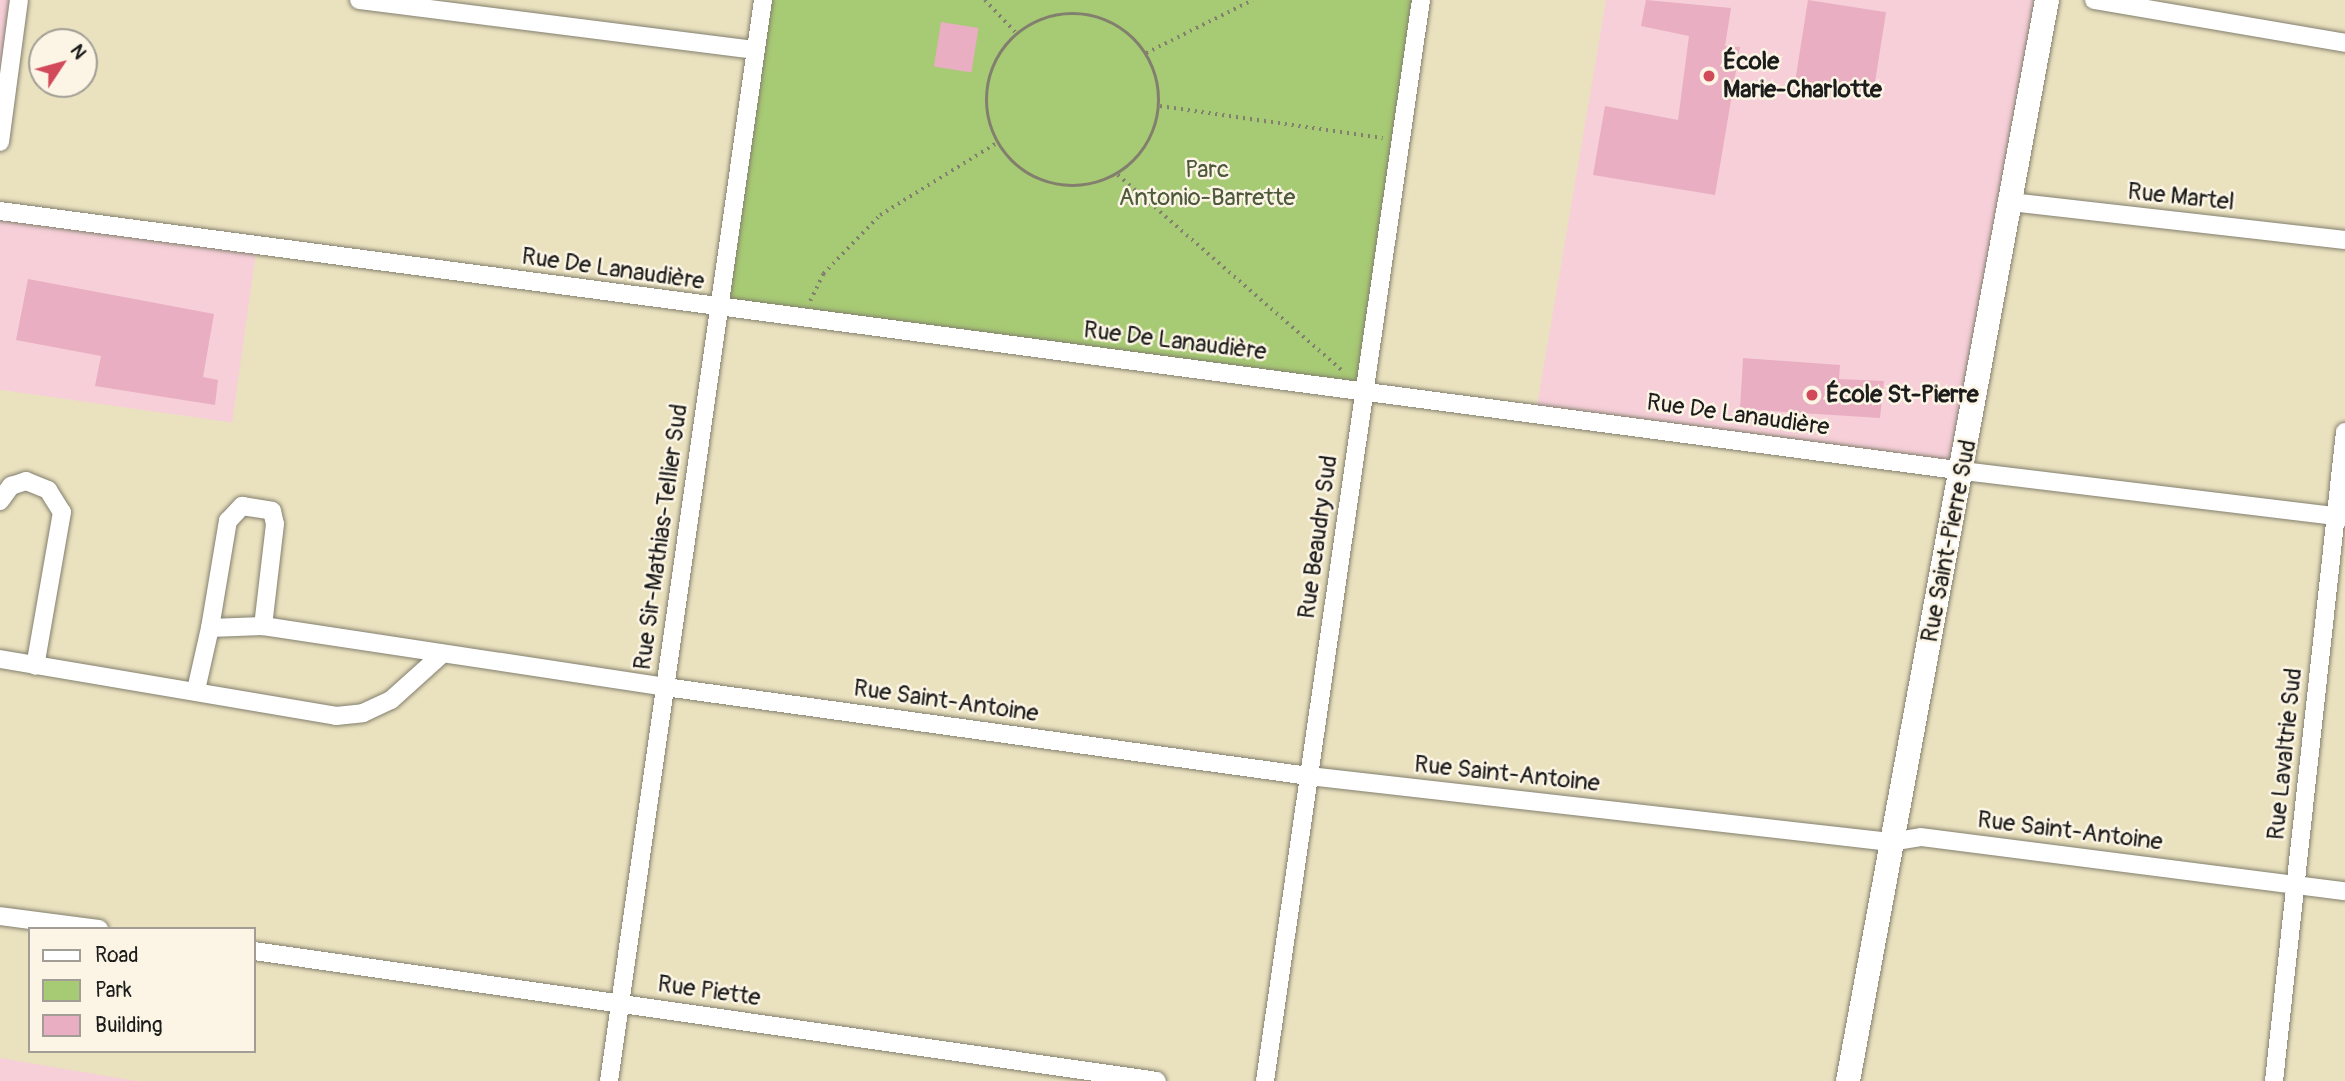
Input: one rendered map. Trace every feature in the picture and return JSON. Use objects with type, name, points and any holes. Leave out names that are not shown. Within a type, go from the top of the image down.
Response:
[{"type":"street","points":[[0,142],[19,0]]},
{"type":"street","points":[[359,0],[755,50]]},
{"type":"street","name":"Rue Sir-Mathias-Tellier Sud","points":[[609,1081],[763,0]]},
{"type":"street","name":"Rue Beaudry Sud","points":[[1265,1081],[1421,0]]},
{"type":"street","name":"Rue Saint-Pierre Sud","points":[[1848,1081],[1963,471],[2047,0]]},
{"type":"street","points":[[2094,0],[2345,43]]},
{"type":"street","name":"Rue Martel","points":[[2011,202],[2345,240]]},
{"type":"street","name":"Rue De Lanaudière","points":[[0,211],[718,308],[1364,389],[1963,471],[2340,516]]},
{"type":"street","name":"Rue Lavaltrie Sud","points":[[2274,1081],[2340,516],[2345,432]]},
{"type":"street","points":[[0,500],[11,486],[26,481],[48,490],[62,512],[35,666]]},
{"type":"street","points":[[196,690],[210,628],[228,521],[242,506],[249,505],[272,511],[275,524],[263,625]]},
{"type":"street","name":"Rue Saint-Antoine","points":[[210,628],[263,625],[665,687],[1309,776],[1891,842],[1920,837],[2345,891]]},
{"type":"street","points":[[0,659],[196,690],[336,716],[363,713],[414,684],[442,654]]},
{"type":"street","points":[[0,916],[84,927]]},
{"type":"street","name":"Rue Piette","points":[[256,951],[1157,1081]]},
{"type":"path","points":[[985,0],[1017,34]]},
{"type":"path","points":[[1146,53],[1253,0]]},
{"type":"path","points":[[1071,13],[1100,17],[1126,32],[1146,53],[1158,79],[1160,106],[1154,133],[1139,157],[1118,175],[1092,185],[1065,187],[1038,179],[1015,164],[998,142],[988,114],[988,85],[998,57],[1017,34],[1042,19],[1071,13]]},
{"type":"path","points":[[1160,106],[1400,141]]},
{"type":"path","points":[[802,318],[823,274],[880,215],[998,142]]},
{"type":"path","points":[[1118,175],[1364,389]]},
{"type":"shaded area","points":[[0,0],[12,0],[0,77]]},
{"type":"shaded area","points":[[1606,0],[2047,0],[1963,471],[1535,418]]},
{"type":"shaded area","points":[[0,206],[257,242],[232,422],[0,390]]},
{"type":"shaded area","points":[[0,1058],[136,1081],[0,1081]]},
{"type":"green space","name":"Parc Antonio-Barrette","points":[[763,0],[1421,0],[1364,389],[718,308]]},
{"type":"building","name":"École Marie-Charlotte","points":[[1646,0],[1731,8],[1725,46],[1740,47],[1715,195],[1593,175],[1605,106],[1678,120],[1689,36],[1641,26]]},
{"type":"building","points":[[1808,0],[1886,12],[1873,94],[1795,82]]},
{"type":"building","points":[[941,22],[979,28],[971,72],[934,66]]},
{"type":"building","points":[[28,279],[214,314],[203,377],[218,380],[215,405],[95,386],[101,356],[16,340]]},
{"type":"building","name":"École St-Pierre","points":[[1743,358],[1840,365],[1839,379],[1884,381],[1880,418],[1740,409]]},
{"type":"place","name":"École Marie-Charlotte","points":[[1709,76]]},
{"type":"place","name":"École St-Pierre","points":[[1812,395]]}]
